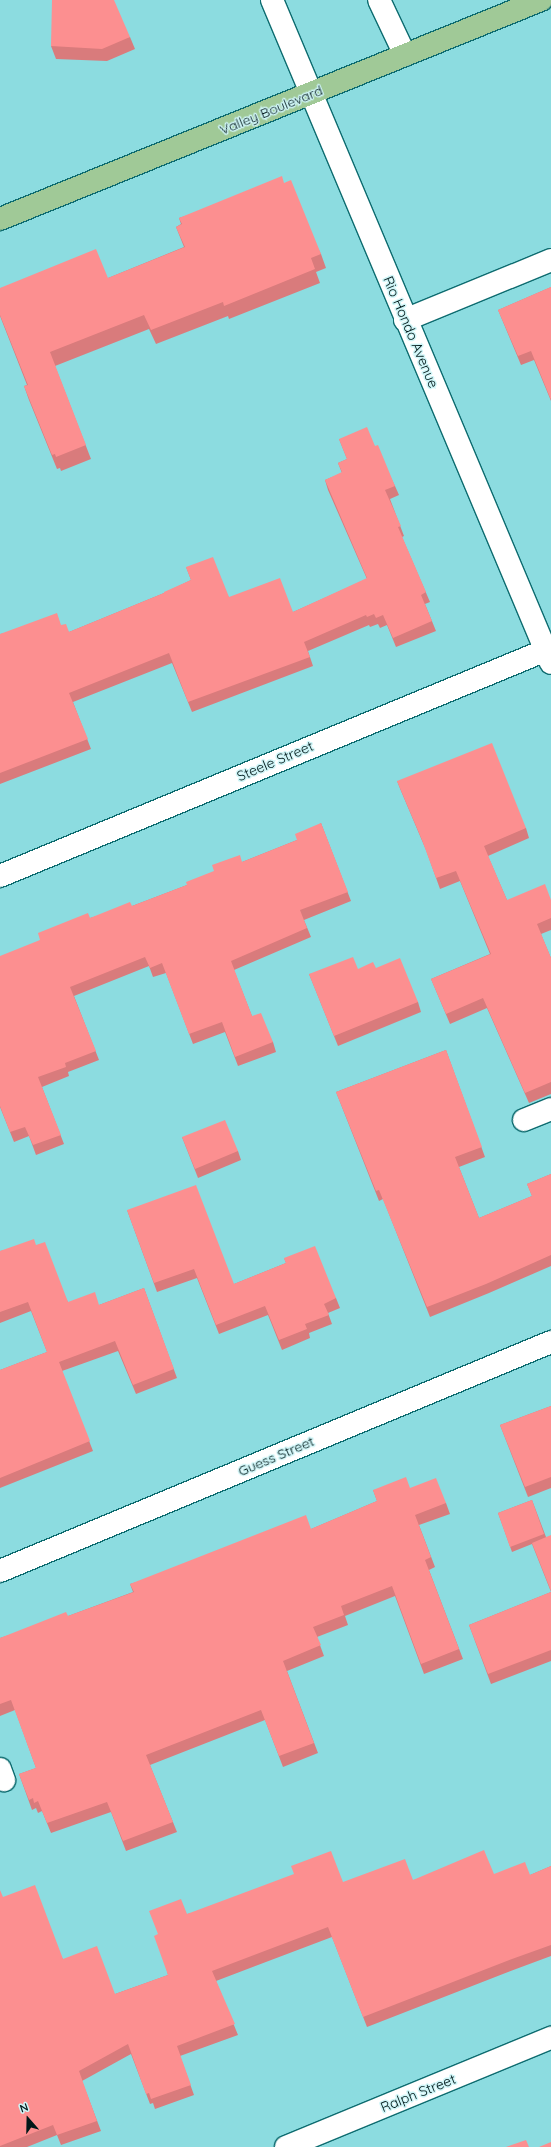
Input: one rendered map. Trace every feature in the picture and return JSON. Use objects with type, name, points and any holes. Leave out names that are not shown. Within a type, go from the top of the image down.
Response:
[{"type":"main road","name":"Valley Boulevard","points":[[0,219],[310,94],[529,2]]},
{"type":"street","name":"Rio Hondo Avenue","points":[[272,0],[310,94],[549,654]]},
{"type":"street","points":[[379,0],[405,55]]},
{"type":"street","points":[[406,320],[551,260]]},
{"type":"street","name":"Steele Street","points":[[0,876],[549,654]]},
{"type":"street","points":[[524,1120],[551,1109]]},
{"type":"street","name":"Guess Street","points":[[0,1571],[551,1342]]},
{"type":"street","name":"Ralph Street","points":[[286,2147],[551,2038]]},
{"type":"building","points":[[52,0],[114,0],[130,37],[102,49],[51,46]]},
{"type":"building","points":[[282,176],[284,183],[291,180],[321,254],[311,258],[315,269],[224,306],[223,302],[151,330],[144,315],[50,352],[86,445],[56,457],[55,454],[52,455],[24,386],[28,385],[0,315],[0,288],[96,249],[108,278],[185,247],[176,227],[182,224],[179,218]]},
{"type":"building","points":[[551,287],[551,400],[531,351],[518,356],[498,310]]},
{"type":"building","points":[[367,427],[375,446],[378,445],[395,486],[385,490],[401,526],[398,527],[426,592],[421,595],[432,621],[393,638],[383,615],[376,618],[374,614],[367,617],[366,615],[304,642],[310,657],[188,702],[169,653],[69,693],[88,739],[0,773],[0,634],[57,613],[61,625],[66,624],[69,632],[164,593],[191,580],[186,567],[213,557],[229,597],[280,578],[293,612],[367,578],[325,480],[342,472],[338,463],[347,459],[339,439]]},
{"type":"building","points":[[492,743],[526,828],[484,846],[507,900],[545,884],[551,900],[551,918],[537,924],[551,958],[551,1082],[525,1093],[483,998],[446,1014],[431,979],[491,954],[456,871],[436,878],[397,781]]},
{"type":"building","points":[[321,823],[348,892],[300,910],[307,928],[231,961],[252,1016],[261,1013],[273,1042],[235,1057],[222,1022],[189,1034],[162,963],[150,968],[145,957],[70,987],[96,1051],[65,1063],[66,1067],[38,1077],[61,1135],[33,1145],[25,1127],[10,1132],[0,1106],[0,956],[40,940],[38,933],[88,913],[90,918],[130,902],[132,906],[187,885],[186,882],[214,871],[212,865],[240,855],[242,862],[297,840],[295,834]]},
{"type":"building","points":[[353,957],[358,969],[373,962],[376,968],[400,958],[418,1002],[334,1036],[309,974]]},
{"type":"building","points":[[446,1050],[482,1147],[455,1157],[479,1218],[532,1196],[527,1184],[551,1174],[551,1255],[486,1284],[427,1307],[379,1190],[376,1191],[336,1092]]},
{"type":"building","points":[[225,1120],[238,1151],[195,1169],[182,1137]]},
{"type":"building","points":[[196,1185],[234,1284],[286,1263],[284,1258],[315,1246],[336,1298],[324,1304],[329,1315],[305,1324],[307,1329],[279,1340],[265,1306],[216,1325],[194,1269],[154,1283],[127,1210]]},
{"type":"building","points":[[34,1239],[36,1245],[45,1242],[68,1302],[95,1292],[99,1305],[144,1288],[174,1369],[133,1385],[115,1341],[59,1362],[90,1441],[0,1478],[0,1370],[47,1352],[28,1302],[0,1312],[0,1251]]},
{"type":"building","points":[[551,1406],[551,1477],[525,1487],[500,1425]]},
{"type":"building","points":[[406,1477],[410,1488],[436,1478],[446,1503],[415,1515],[431,1557],[425,1560],[459,1649],[421,1664],[392,1586],[341,1606],[344,1615],[313,1627],[321,1645],[283,1661],[314,1743],[279,1756],[261,1710],[146,1755],[173,1822],[123,1841],[107,1802],[47,1823],[38,1801],[34,1803],[33,1798],[29,1800],[19,1774],[36,1768],[11,1700],[0,1704],[0,1638],[66,1612],[68,1616],[134,1592],[130,1584],[306,1515],[311,1529],[377,1501],[373,1490]]},
{"type":"building","points":[[532,1500],[544,1534],[510,1547],[498,1513]]},
{"type":"building","points":[[551,1535],[551,1591],[532,1543]]},
{"type":"building","points":[[551,1592],[551,1650],[488,1674],[469,1625]]},
{"type":"building","points":[[484,1850],[494,1874],[525,1862],[530,1875],[551,1866],[551,1945],[363,2017],[328,1927],[212,1971],[235,2024],[177,2046],[191,2085],[151,2099],[149,2093],[146,2094],[128,2044],[79,2071],[97,2121],[57,2135],[53,2125],[0,2146],[0,1890],[3,1897],[35,1885],[63,1959],[97,1946],[115,1994],[168,1975],[154,1936],[158,1934],[149,1911],[181,1899],[187,1914],[294,1874],[291,1866],[331,1851],[343,1882],[405,1859],[413,1880]]},
{"type":"building","points":[[526,2140],[529,2147],[506,2147]]},
{"type":"building","points":[[551,2142],[551,2147],[539,2147]]}]
